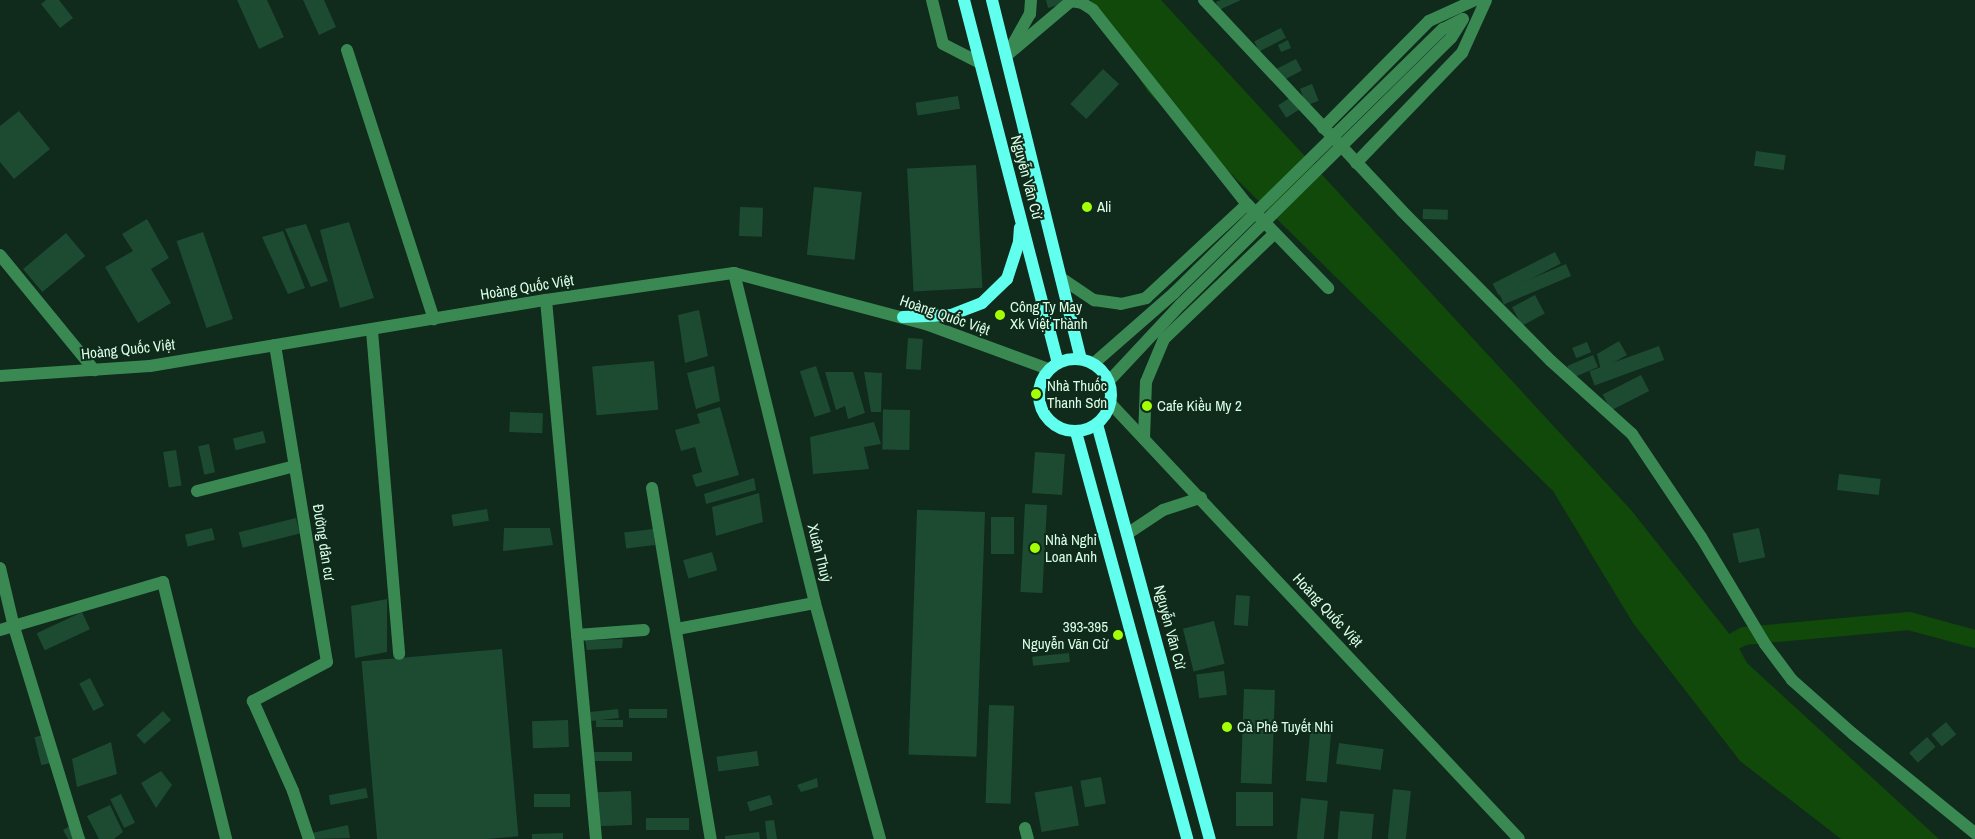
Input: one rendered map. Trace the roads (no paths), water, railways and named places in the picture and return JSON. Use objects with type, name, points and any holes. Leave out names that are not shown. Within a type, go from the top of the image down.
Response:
[{"type":"main road","name":"Nguyễn Văn Cừ","points":[[993,1],[1081,359]]},
{"type":"main road","name":"Nguyễn Văn Cừ","points":[[965,5],[1021,218],[1053,366]]},
{"type":"main road","points":[[903,317],[951,315],[982,303],[1007,279],[1020,241],[1021,218]]},
{"type":"main road","points":[[1081,359],[1094,364],[1109,381],[1111,404],[1097,424],[1076,432],[1063,430],[1044,415],[1039,391],[1053,366],[1081,359]]},
{"type":"main road","name":"Nguyễn Văn Cừ","points":[[1097,424],[1210,839]]},
{"type":"main road","points":[[1076,432],[1187,839]]},
{"type":"street","points":[[932,0],[943,44],[980,63]]},
{"type":"street","points":[[1006,56],[1030,14],[1031,0]]},
{"type":"street","points":[[1204,0],[1356,163],[1551,361],[1632,434],[1701,536],[1765,644],[1806,693],[1975,833]]},
{"type":"street","points":[[1323,128],[1428,21],[1475,0]]},
{"type":"street","points":[[1356,163],[1462,53],[1484,0]]},
{"type":"street","points":[[1109,381],[1177,298],[1443,29],[1463,19],[1484,0]]},
{"type":"street","points":[[1006,56],[1055,12],[1071,2],[1082,3],[1093,10],[1247,204],[1328,288]]},
{"type":"street","points":[[347,50],[434,319]]},
{"type":"street","points":[[1061,278],[1094,300],[1122,304],[1146,298],[1247,204]]},
{"type":"street","points":[[1144,439],[1146,382],[1164,339],[1275,233]]},
{"type":"street","points":[[0,255],[94,370]]},
{"type":"street","name":"Hoàng Quốc Việt","points":[[0,376],[150,366],[372,331],[546,300],[734,274],[903,317],[1053,366]]},
{"type":"street","name":"Xuân Thuỷ","points":[[734,274],[816,603],[880,839]]},
{"type":"street","points":[[1094,364],[1177,298]]},
{"type":"street","points":[[546,300],[596,839]]},
{"type":"street","points":[[372,331],[399,654]]},
{"type":"street","name":"Đường dân cư","points":[[275,345],[327,662],[253,701],[293,791],[309,839]]},
{"type":"street","name":"Hoàng Quốc Việt","points":[[1111,404],[1519,839]]},
{"type":"street","points":[[197,490],[295,466]]},
{"type":"street","points":[[652,488],[711,839]]},
{"type":"street","points":[[1127,534],[1163,510],[1201,498]]},
{"type":"street","points":[[0,568],[14,627],[78,839]]},
{"type":"street","points":[[0,630],[163,582],[226,839]]},
{"type":"street","points":[[677,629],[816,603]]},
{"type":"street","points":[[577,635],[644,630]]},
{"type":"waterway","points":[[1735,641],[1744,636],[1909,621],[1975,639]]},
{"type":"place","name":"Ali","points":[[1087,207]]},
{"type":"place","name":"Công Ty May Xk Việt Thành","points":[[1000,315]]},
{"type":"place","name":"Nhà Thuốc Thanh Sơn","points":[[1036,394]]},
{"type":"place","name":"Cafe Kiều My 2","points":[[1147,406]]},
{"type":"place","name":"Nhà Nghỉ Loan Anh","points":[[1035,548]]},
{"type":"place","name":"393-395 Nguyễn Văn Cừ","points":[[1118,635]]},
{"type":"place","name":"Cà Phê Tuyết Nhi","points":[[1227,727]]}]
